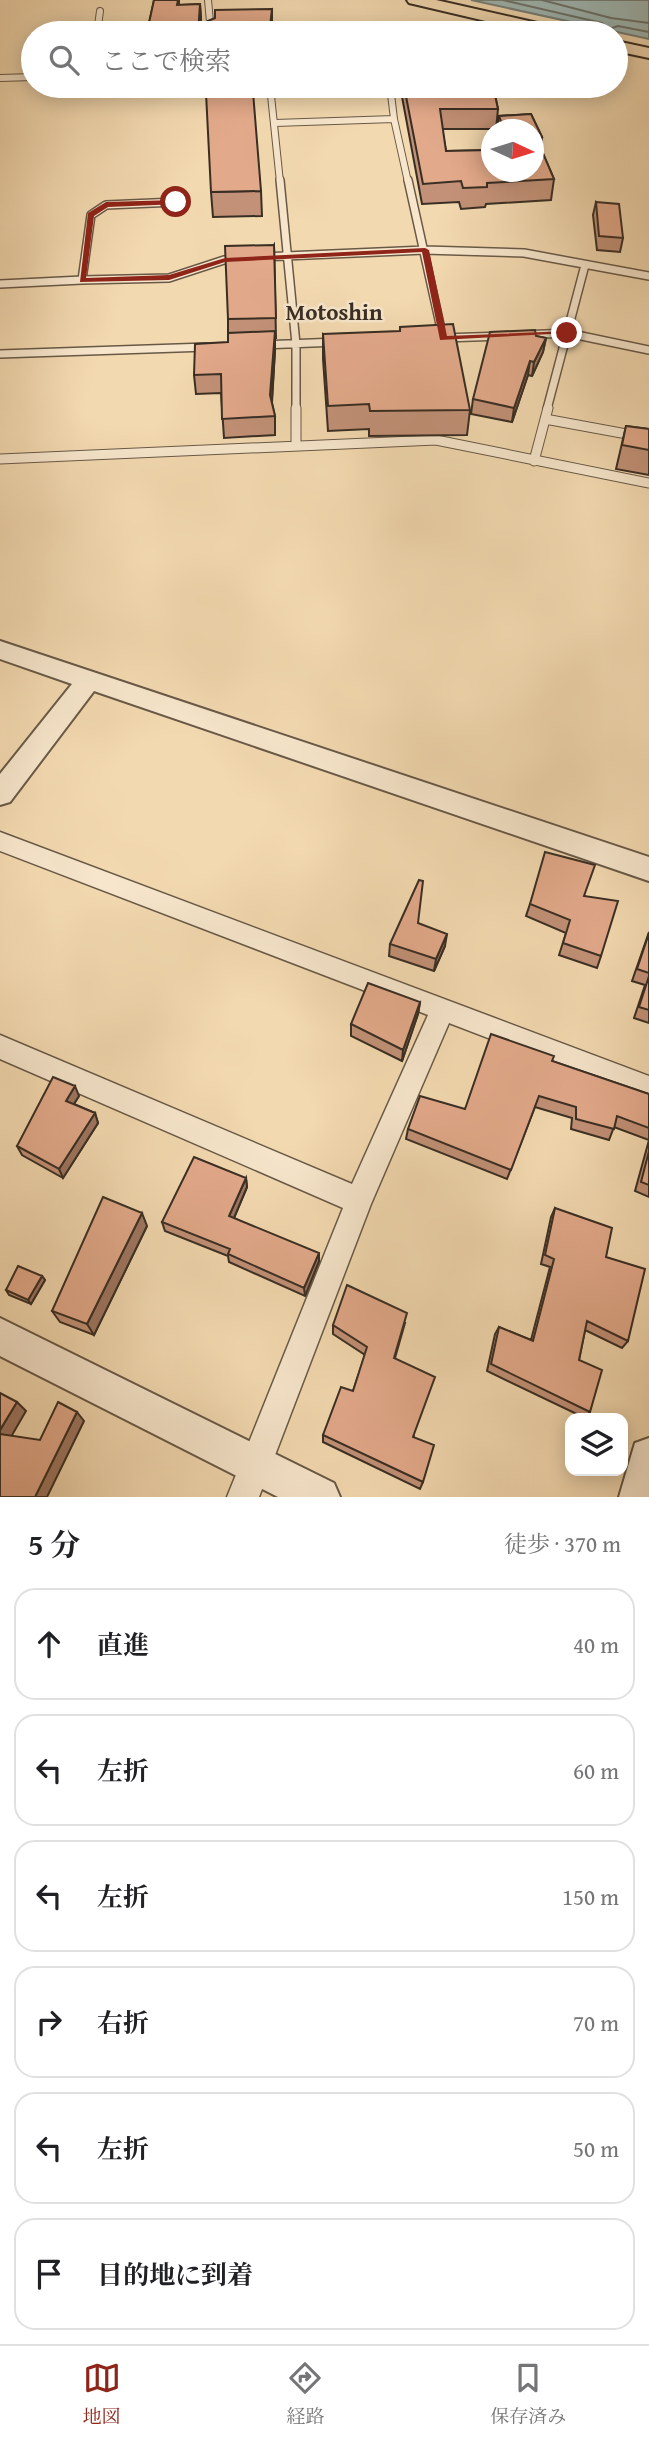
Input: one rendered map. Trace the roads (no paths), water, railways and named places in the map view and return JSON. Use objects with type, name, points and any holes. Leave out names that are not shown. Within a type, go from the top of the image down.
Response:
[{"type":"main road","points":[[415,0],[506,21]]},
{"type":"main road","points":[[628,49],[649,53]]},
{"type":"street","points":[[0,650],[649,869]]},
{"type":"street","points":[[0,794],[89,680]]},
{"type":"street","points":[[0,841],[649,1088]]},
{"type":"street","points":[[249,1480],[359,1201],[442,1011]]},
{"type":"street","points":[[0,1047],[359,1201]]},
{"type":"street","points":[[0,1336],[249,1480],[320,1497]]},
{"type":"street","points":[[639,1497],[649,1457]]},
{"type":"lane","points":[[208,0],[210,21]]},
{"type":"lane","points":[[99,21],[100,11]]},
{"type":"lane","points":[[0,78],[21,77]]},
{"type":"lane","points":[[272,98],[296,344],[296,444]]},
{"type":"lane","points":[[391,98],[443,338]]},
{"type":"lane","points":[[275,122],[394,119]]},
{"type":"lane","points":[[82,280],[91,215],[106,205],[176,202]]},
{"type":"lane","points":[[0,284],[169,278],[225,260],[289,254],[425,250],[524,253],[649,276]]},
{"type":"lane","points":[[534,461],[585,265]]},
{"type":"lane","points":[[430,339],[567,333],[649,351]]},
{"type":"lane","points":[[256,345],[350,342]]},
{"type":"lane","points":[[0,354],[216,347]]},
{"type":"lane","points":[[545,419],[649,438]]},
{"type":"lane","points":[[0,459],[436,440],[649,483]]},
{"type":"water","points":[[471,0],[649,0],[649,39],[628,34],[628,21],[567,21]]},
{"type":"district","name":"Motoshin","points":[[334,311]]}]
